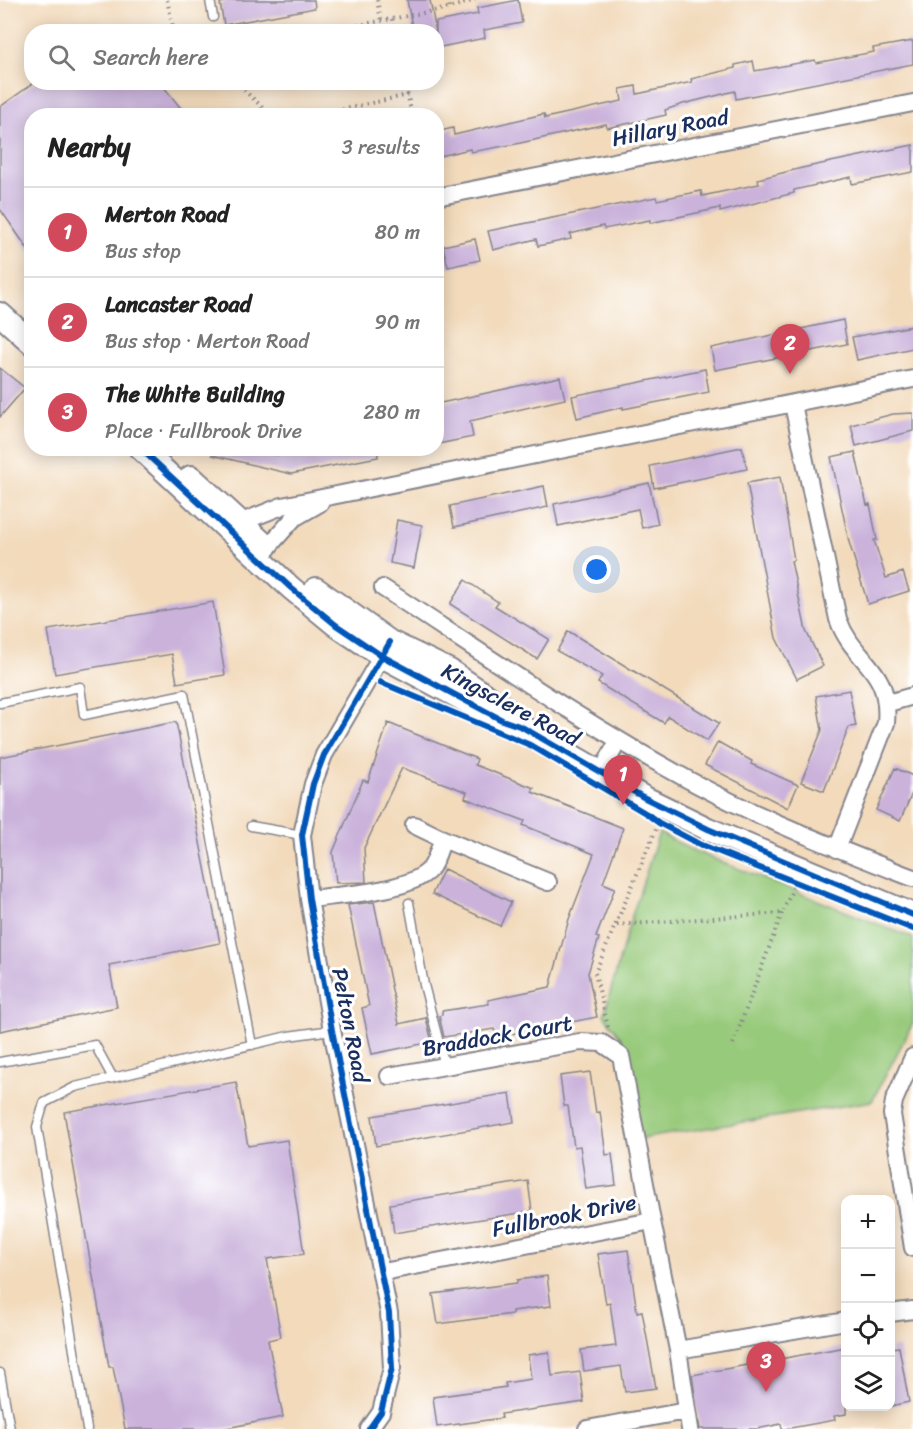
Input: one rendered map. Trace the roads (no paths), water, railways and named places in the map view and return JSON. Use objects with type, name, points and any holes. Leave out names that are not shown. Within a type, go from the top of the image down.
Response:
[{"type":"street","name":"Hillary Road","points":[[444,195],[913,103]]},
{"type":"street","points":[[0,315],[24,336]]},
{"type":"street","points":[[236,527],[282,506],[328,499],[362,489],[913,379]]},
{"type":"street","points":[[793,404],[838,619],[843,632],[878,676],[888,704],[886,723],[837,849]]},
{"type":"street","name":"Kingsclere Road","points":[[150,456],[236,527]]},
{"type":"street","name":"Kingsclere Road","points":[[166,456],[263,553],[327,598],[386,649],[450,671],[509,710],[522,727],[601,773],[708,829],[913,915]]},
{"type":"street","points":[[263,553],[294,518],[328,499]]},
{"type":"street","name":"Kingsclere Road","points":[[383,588],[618,741],[700,786],[837,849],[913,878]]},
{"type":"street","name":"Pelton Road","points":[[369,1429],[381,1412],[392,1368],[389,1313],[383,1272],[332,1030],[309,899],[302,835],[313,784],[324,755],[386,649]]},
{"type":"street","points":[[888,704],[913,696]]},
{"type":"street","points":[[601,773],[618,741]]},
{"type":"street","points":[[414,825],[548,882]]},
{"type":"street","points":[[309,899],[393,886],[415,879],[430,869],[443,839]]},
{"type":"street","name":"Braddock Court","points":[[389,1076],[580,1042],[602,1043],[621,1056],[652,1221]]},
{"type":"street","points":[[911,1067],[894,1101],[892,1114],[913,1248]]},
{"type":"street","name":"Fullbrook Drive","points":[[383,1272],[652,1221],[678,1350],[690,1429]]},
{"type":"street","points":[[895,1312],[913,1310]]},
{"type":"street","points":[[678,1350],[841,1322]]},
{"type":"street","points":[[587,1429],[686,1411]]},
{"type":"lane","points":[[210,0],[213,17]]},
{"type":"lane","points":[[0,703],[81,687],[84,715],[184,694],[252,1045]]},
{"type":"lane","points":[[251,826],[302,835]]},
{"type":"lane","points":[[409,903],[424,985],[445,1066]]},
{"type":"lane","points":[[87,1429],[37,1127],[44,1103],[75,1087],[252,1045],[332,1030]]},
{"type":"lane","points":[[0,1062],[95,1045],[113,1078]]},
{"type":"lane","points":[[0,1373],[10,1429]]},
{"type":"place","name":"Lancaster Road","points":[[790,374]]},
{"type":"place","name":"Merton Road","points":[[623,805]]},
{"type":"place","name":"The White Building","points":[[766,1392]]}]
